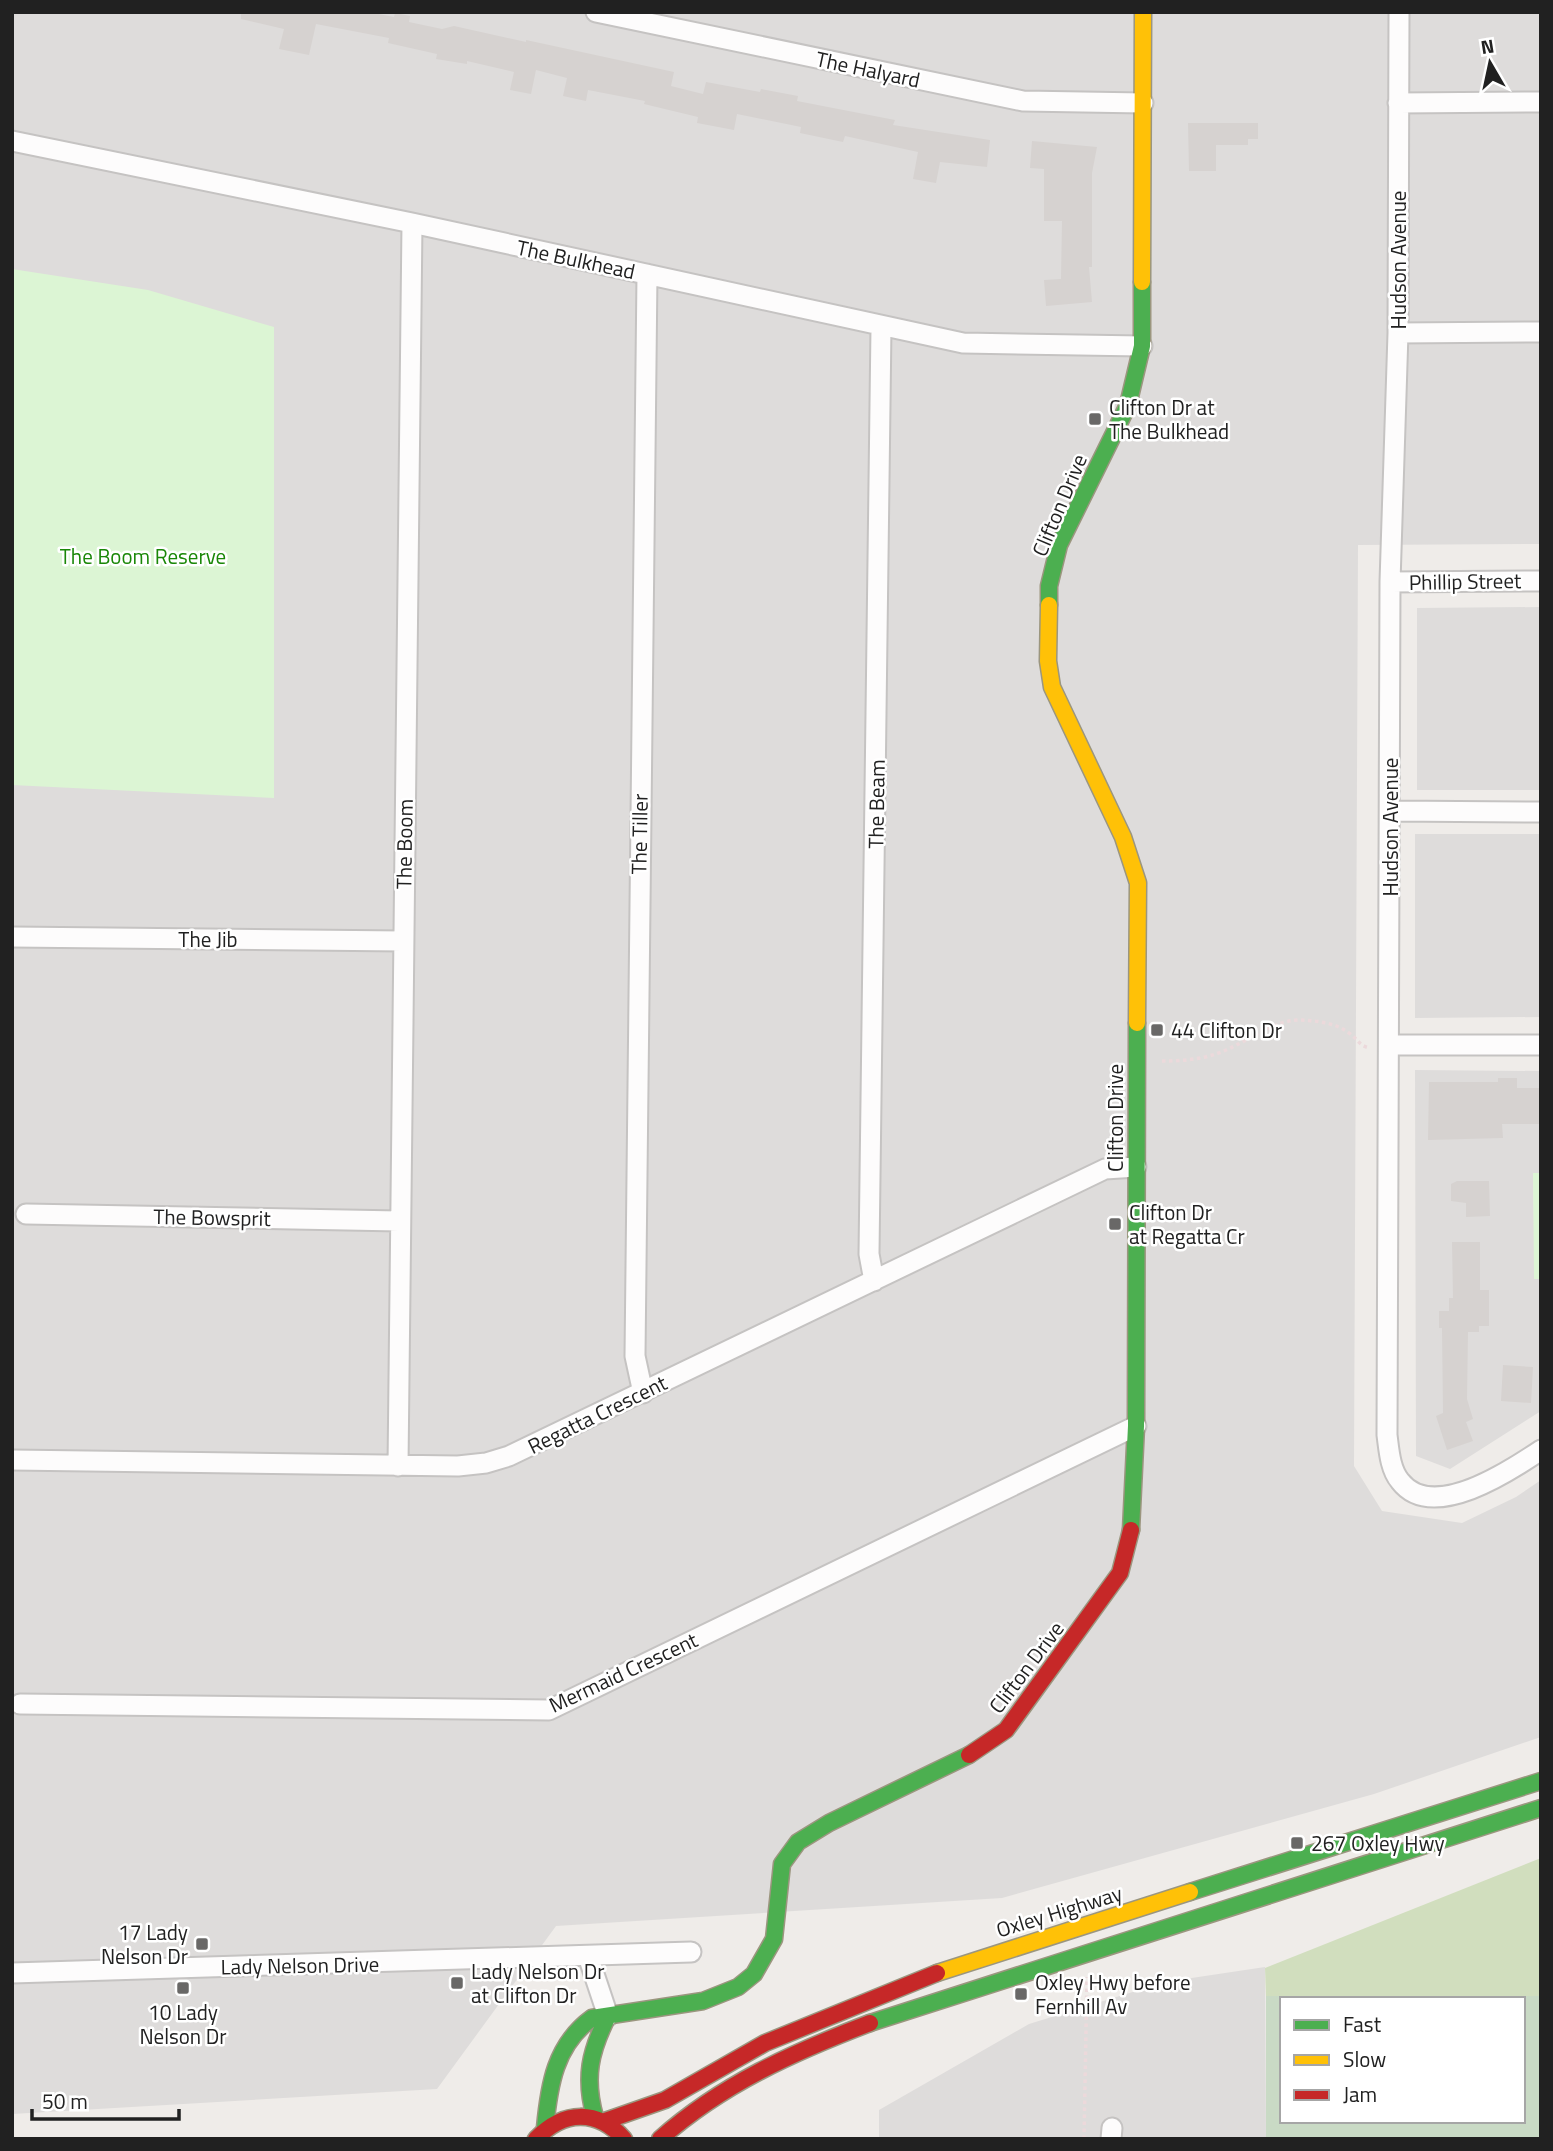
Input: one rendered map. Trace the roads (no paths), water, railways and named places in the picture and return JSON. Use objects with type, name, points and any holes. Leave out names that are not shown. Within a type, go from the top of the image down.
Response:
[{"type":"street","name":"The Halyard","points":[[596,12],[1023,101],[1143,103]]},
{"type":"street","name":"Clifton Drive","points":[[540,2134],[555,2067],[569,2036],[592,2018],[704,2001],[738,1987],[754,1974],[774,1939],[780,1873],[786,1854],[798,1842],[829,1823],[964,1758],[1006,1730],[1120,1573],[1131,1532],[1136,1426],[1138,883],[1123,837],[1052,687],[1048,661],[1049,586],[1059,545],[1128,405],[1142,346],[1143,12]]},
{"type":"street","name":"Hudson Avenue","points":[[1399,12],[1398,333],[1390,582],[1387,1435],[1390,1460],[1400,1483],[1422,1495],[1451,1496],[1508,1472],[1541,1450]]},
{"type":"street","points":[[1398,103],[1541,102]]},
{"type":"street","name":"The Bulkhead","points":[[12,141],[412,223],[881,327],[963,342],[1142,346]]},
{"type":"street","name":"The Boom","points":[[398,1466],[412,223]]},
{"type":"street","name":"The Tiller","points":[[643,1393],[635,1356],[647,274]]},
{"type":"street","name":"The Beam","points":[[874,1280],[869,1254],[881,327]]},
{"type":"street","points":[[1398,333],[1541,332]]},
{"type":"street","name":"Phillip Street","points":[[1390,582],[1541,581]]},
{"type":"street","points":[[1390,811],[1541,812]]},
{"type":"street","name":"The Jib","points":[[12,937],[403,941]]},
{"type":"street","points":[[1389,1045],[1541,1045]]},
{"type":"street","name":"Regatta Crescent","points":[[12,1460],[398,1466],[486,1463],[509,1456],[643,1393],[1105,1169],[1136,1167]]},
{"type":"street","name":"The Bowsprit","points":[[26,1214],[399,1221]]},
{"type":"street","name":"Mermaid Crescent","points":[[20,1703],[549,1710],[1136,1426]]},
{"type":"street","name":"Oxley Highway","points":[[540,2134],[568,2116],[600,2119],[665,2100],[765,2043],[915,1980],[1541,1781]]},
{"type":"street","points":[[660,2139],[695,2107],[726,2090],[814,2047],[896,2013],[1541,1808]]},
{"type":"street","name":"Lady Nelson Drive","points":[[12,1973],[691,1952]]},
{"type":"street","points":[[588,1956],[608,2016],[587,2064],[587,2091],[600,2119],[624,2139]]},
{"type":"place","name":"Clifton Dr at The Bulkhead","points":[[1095,419]]},
{"type":"place","name":"44 Clifton Dr","points":[[1157,1030]]},
{"type":"place","name":"Clifton Dr at Regatta Cr","points":[[1115,1224]]},
{"type":"place","name":"267 Oxley Hwy","points":[[1297,1843]]},
{"type":"place","name":"17 Lady Nelson Dr","points":[[202,1944]]},
{"type":"place","name":"Lady Nelson Dr at Clifton Dr","points":[[457,1983]]},
{"type":"place","name":"10 Lady Nelson Dr","points":[[183,1988]]},
{"type":"place","name":"Oxley Hwy before Fernhill Av","points":[[1021,1994]]},
{"type":"park label","name":"The Boom Reserve","points":[[143,556]]}]
